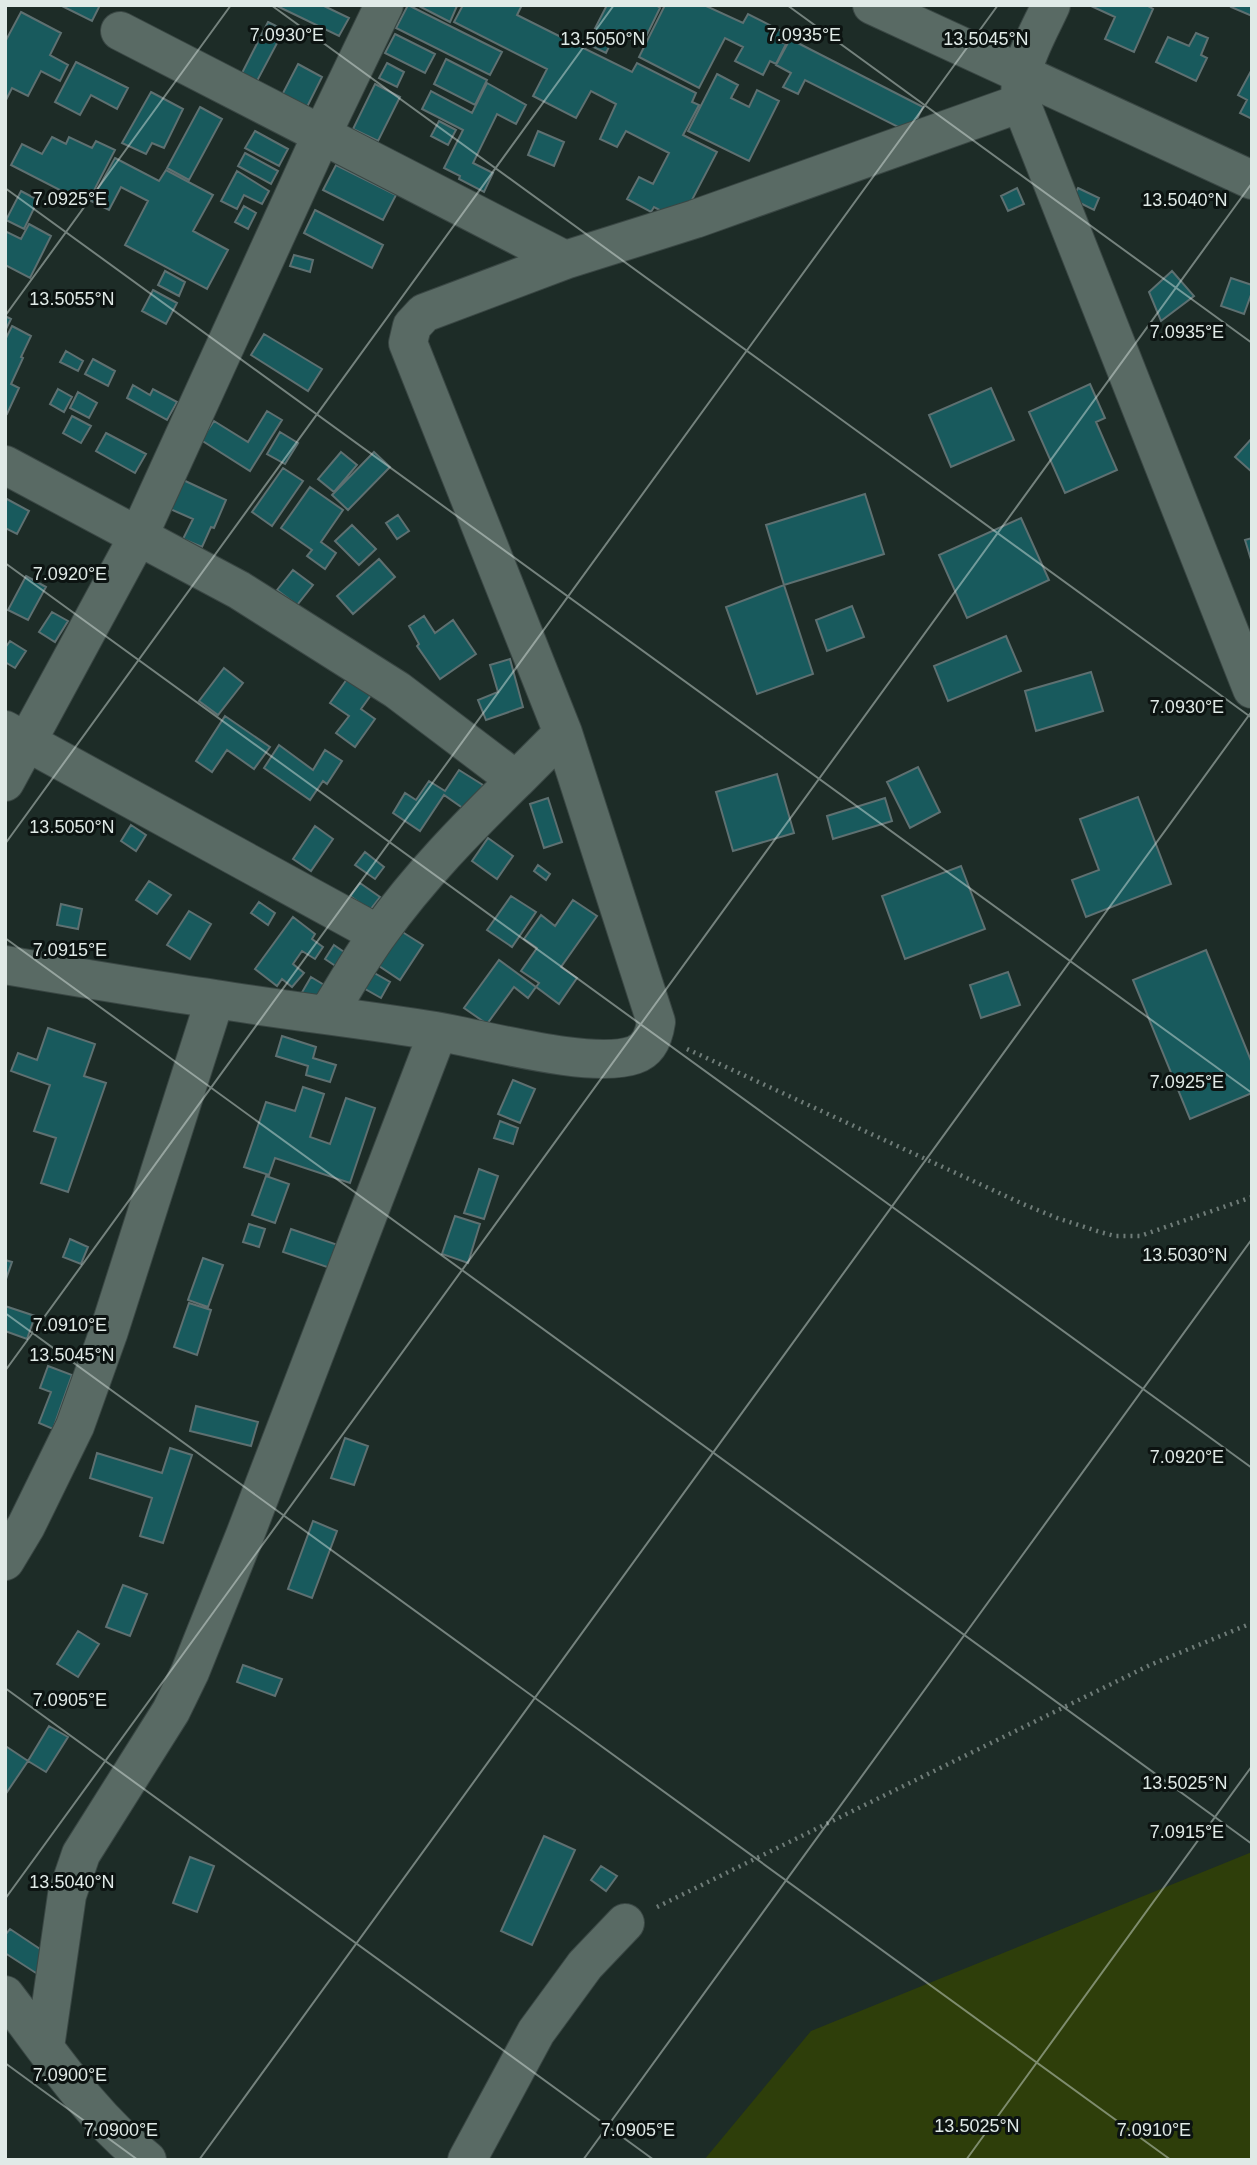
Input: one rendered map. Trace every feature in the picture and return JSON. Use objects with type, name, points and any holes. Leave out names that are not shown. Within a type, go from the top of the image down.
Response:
[{"type":"street","points":[[5,782],[16,735],[139,535],[322,134],[384,5]]},
{"type":"street","points":[[872,5],[1021,88],[1252,180]]},
{"type":"street","points":[[1051,5],[1021,88],[1252,689]]},
{"type":"street","points":[[120,31],[565,260]]},
{"type":"street","points":[[5,965],[438,1031],[575,1057],[612,1059],[635,1055],[647,1047],[654,1034],[656,1022],[563,733],[408,343],[412,326],[424,313],[565,260],[695,219],[1021,88]]},
{"type":"street","points":[[5,465],[239,590],[397,690],[516,780]]},
{"type":"street","points":[[327,1015],[378,934],[447,849],[563,733]]},
{"type":"street","points":[[16,735],[378,934]]},
{"type":"street","points":[[5,1561],[26,1526],[75,1426],[109,1331],[215,999]]},
{"type":"street","points":[[45,2048],[67,1895],[81,1854],[171,1711],[190,1672],[438,1031]]},
{"type":"street","points":[[467,2160],[536,2032],[585,1965],[625,1923]]},
{"type":"street","points":[[5,1995],[104,2122],[147,2160]]},
{"type":"path","points":[[654,1034],[1023,1204],[1100,1232],[1115,1236],[1140,1236],[1252,1197]]},
{"type":"path","points":[[625,1923],[1150,1665],[1252,1623]]},
{"type":"green space","points":[[1252,1852],[1252,2160],[704,2160],[811,2031]]},
{"type":"building","points":[[60,5],[100,5],[92,21]]},
{"type":"building","points":[[322,5],[349,18],[339,36],[277,6]]},
{"type":"building","points":[[408,5],[502,52],[490,75],[396,28]]},
{"type":"building","points":[[417,5],[455,5],[457,6],[450,22]]},
{"type":"building","points":[[463,5],[522,5],[517,15],[632,72],[637,63],[696,93],[692,102],[699,105],[683,135],[717,152],[681,221],[654,207],[651,212],[627,199],[639,177],[653,184],[669,153],[626,131],[617,147],[600,139],[616,104],[591,91],[576,118],[533,96],[547,69],[454,22]]},
{"type":"building","points":[[607,5],[656,5],[660,8],[642,45],[616,32],[606,53],[587,44]]},
{"type":"building","points":[[665,5],[704,5],[743,23],[748,14],[785,33],[780,42],[786,44],[776,64],[770,61],[763,75],[735,61],[743,47],[725,38],[699,88],[639,57]]},
{"type":"building","points":[[1089,5],[1146,5],[1153,9],[1134,52],[1105,39],[1115,17]]},
{"type":"building","points":[[1252,5],[1252,16],[1231,7]]},
{"type":"building","points":[[21,12],[61,33],[50,55],[68,65],[60,81],[41,71],[28,96],[12,88],[5,102],[5,42]]},
{"type":"building","points":[[268,22],[284,30],[257,81],[242,73]]},
{"type":"building","points":[[1196,33],[1208,38],[1201,55],[1207,58],[1196,81],[1156,62],[1168,37],[1189,46]]},
{"type":"building","points":[[395,34],[435,54],[425,73],[385,53]]},
{"type":"building","points":[[790,39],[923,107],[910,133],[805,80],[798,94],[783,87],[791,73],[776,65]]},
{"type":"building","points":[[446,59],[487,80],[475,105],[434,84]]},
{"type":"building","points":[[76,62],[128,88],[117,109],[91,95],[80,115],[55,102]]},
{"type":"building","points":[[387,63],[404,72],[397,87],[379,78]]},
{"type":"building","points":[[298,64],[322,77],[307,107],[282,95]]},
{"type":"building","points":[[1251,71],[1252,119],[1240,113],[1247,100],[1238,95]]},
{"type":"building","points":[[717,74],[738,85],[731,98],[749,107],[757,90],[779,101],[749,161],[688,131]]},
{"type":"building","points":[[487,83],[526,105],[516,124],[497,114],[473,163],[493,173],[484,192],[444,168],[463,130],[422,109],[431,91],[472,113]]},
{"type":"building","points":[[375,84],[400,97],[378,141],[353,129]]},
{"type":"building","points":[[151,92],[183,109],[164,148],[152,143],[146,154],[122,143]]},
{"type":"building","points":[[200,107],[222,119],[189,180],[167,168]]},
{"type":"building","points":[[439,121],[456,130],[448,145],[431,136]]},
{"type":"building","points":[[255,131],[288,149],[279,166],[245,148]]},
{"type":"building","points":[[538,131],[564,142],[554,166],[528,155]]},
{"type":"building","points":[[52,137],[66,144],[69,137],[92,148],[96,141],[115,150],[87,204],[11,165],[22,144],[42,154]]},
{"type":"building","points":[[245,153],[278,171],[271,184],[238,166]]},
{"type":"building","points":[[115,158],[159,181],[166,170],[213,195],[193,231],[228,250],[207,289],[125,245],[148,201],[121,187],[109,210],[91,201]]},
{"type":"building","points":[[336,165],[396,195],[383,220],[323,190]]},
{"type":"building","points":[[237,171],[269,191],[262,204],[244,195],[237,209],[221,201]]},
{"type":"building","points":[[1017,188],[1024,204],[1008,211],[1001,196]]},
{"type":"building","points":[[1078,188],[1099,198],[1094,210],[1072,199]]},
{"type":"building","points":[[21,191],[38,200],[24,229],[6,220]]},
{"type":"building","points":[[244,206],[256,213],[248,229],[235,222]]},
{"type":"building","points":[[315,210],[383,245],[372,268],[304,233]]},
{"type":"building","points":[[29,224],[51,236],[30,278],[5,265],[5,231],[21,239]]},
{"type":"building","points":[[294,255],[313,260],[310,272],[290,266]]},
{"type":"building","points":[[165,271],[185,282],[179,296],[158,285]]},
{"type":"building","points":[[1172,271],[1194,296],[1161,321],[1149,292]]},
{"type":"building","points":[[1231,278],[1252,285],[1244,314],[1221,306]]},
{"type":"building","points":[[153,290],[177,303],[166,324],[142,311]]},
{"type":"building","points":[[5,316],[11,319],[5,331]]},
{"type":"building","points":[[12,326],[31,336],[11,384],[19,388],[7,414],[5,340]]},
{"type":"building","points":[[264,334],[322,369],[308,391],[251,355]]},
{"type":"building","points":[[66,351],[83,361],[78,371],[60,362]]},
{"type":"building","points":[[93,359],[115,371],[108,386],[85,374]]},
{"type":"building","points":[[1090,384],[1105,418],[1096,422],[1117,470],[1065,493],[1029,412]]},
{"type":"building","points":[[133,385],[150,395],[153,389],[177,402],[167,420],[127,398]]},
{"type":"building","points":[[991,388],[1014,440],[951,467],[929,415]]},
{"type":"building","points":[[58,389],[72,397],[64,412],[50,404]]},
{"type":"building","points":[[78,392],[97,403],[89,418],[70,408]]},
{"type":"building","points":[[267,411],[282,420],[250,471],[201,440],[214,421],[248,442]]},
{"type":"building","points":[[72,416],[91,426],[81,443],[63,433]]},
{"type":"building","points":[[280,432],[298,443],[285,464],[267,454]]},
{"type":"building","points":[[106,433],[146,454],[135,473],[96,451]]},
{"type":"building","points":[[1252,438],[1252,472],[1235,457]]},
{"type":"building","points":[[341,452],[357,465],[334,492],[318,479]]},
{"type":"building","points":[[374,452],[390,467],[348,510],[332,495]]},
{"type":"building","points":[[283,468],[303,481],[272,526],[252,512]]},
{"type":"building","points":[[181,479],[226,500],[202,547],[183,539],[193,519],[168,508]]},
{"type":"building","points":[[310,487],[343,510],[321,542],[336,553],[325,569],[307,556],[312,550],[281,528]]},
{"type":"building","points":[[865,494],[884,554],[784,585],[766,525]]},
{"type":"building","points":[[5,498],[29,511],[17,534],[5,528]]},
{"type":"building","points":[[398,515],[409,531],[397,539],[386,523]]},
{"type":"building","points":[[1021,518],[1049,580],[967,618],[939,555]]},
{"type":"building","points":[[352,525],[376,549],[359,565],[335,541]]},
{"type":"building","points":[[1252,538],[1252,563],[1245,540]]},
{"type":"building","points":[[379,559],[395,577],[353,614],[337,596]]},
{"type":"building","points":[[293,570],[313,585],[297,605],[277,590]]},
{"type":"building","points":[[26,576],[46,587],[28,620],[8,610]]},
{"type":"building","points":[[784,585],[813,674],[757,694],[726,607]]},
{"type":"building","points":[[852,606],[864,637],[827,651],[816,620]]},
{"type":"building","points":[[52,612],[68,621],[55,642],[39,632]]},
{"type":"building","points":[[424,616],[435,633],[453,620],[476,654],[440,679],[417,646],[419,644],[409,626]]},
{"type":"building","points":[[1006,636],[1021,671],[948,701],[934,666]]},
{"type":"building","points":[[10,641],[26,651],[15,668],[5,662],[5,648]]},
{"type":"building","points":[[510,659],[523,707],[486,720],[478,700],[498,692],[490,665]]},
{"type":"building","points":[[224,668],[243,683],[218,715],[199,701]]},
{"type":"building","points":[[1091,672],[1103,711],[1036,731],[1025,691]]},
{"type":"building","points":[[347,679],[371,695],[361,709],[375,719],[355,747],[336,733],[349,716],[330,703]]},
{"type":"building","points":[[225,716],[270,747],[254,769],[227,750],[212,772],[196,761]]},
{"type":"building","points":[[279,745],[313,770],[325,750],[342,761],[327,784],[323,781],[310,800],[264,768]]},
{"type":"building","points":[[918,767],[940,812],[910,828],[887,782]]},
{"type":"building","points":[[459,770],[483,785],[467,811],[444,795],[420,831],[393,813],[405,793],[416,800],[429,781],[445,791]]},
{"type":"building","points":[[777,774],[794,833],[733,851],[716,792]]},
{"type":"building","points":[[1138,797],[1171,884],[1086,917],[1072,880],[1099,870],[1080,819]]},
{"type":"building","points":[[548,798],[562,842],[544,848],[530,804]]},
{"type":"building","points":[[885,798],[892,821],[833,839],[827,816]]},
{"type":"building","points":[[131,825],[146,835],[136,851],[121,841]]},
{"type":"building","points":[[315,826],[333,839],[311,871],[293,859]]},
{"type":"building","points":[[488,838],[513,856],[497,879],[472,861]]},
{"type":"building","points":[[365,852],[384,867],[375,879],[355,865]]},
{"type":"building","points":[[538,865],[550,874],[546,880],[534,871]]},
{"type":"building","points":[[961,866],[985,929],[905,959],[882,896]]},
{"type":"building","points":[[149,881],[171,895],[157,914],[136,900]]},
{"type":"building","points":[[360,883],[380,897],[370,910],[350,896]]},
{"type":"building","points":[[511,896],[536,912],[512,947],[487,930]]},
{"type":"building","points":[[573,900],[597,916],[561,967],[577,978],[559,1004],[536,987],[539,983],[521,971],[537,948],[524,939],[541,915],[555,926]]},
{"type":"building","points":[[259,902],[275,913],[268,925],[251,913]]},
{"type":"building","points":[[61,904],[82,909],[78,929],[57,925]]},
{"type":"building","points":[[189,911],[211,924],[190,959],[167,945]]},
{"type":"building","points":[[293,917],[315,934],[312,939],[323,947],[315,959],[302,951],[293,964],[304,973],[292,987],[282,979],[277,986],[255,969]]},
{"type":"building","points":[[396,928],[423,945],[400,980],[373,962]]},
{"type":"building","points":[[334,945],[347,954],[337,967],[325,959]]},
{"type":"building","points":[[1206,950],[1252,1063],[1252,1093],[1190,1119],[1133,980]]},
{"type":"building","points":[[499,960],[536,987],[528,998],[514,987],[487,1024],[464,1008]]},
{"type":"building","points":[[369,970],[390,982],[381,998],[360,986]]},
{"type":"building","points":[[1008,972],[1020,1005],[981,1018],[970,985]]},
{"type":"building","points":[[311,977],[326,986],[316,1002],[301,994]]},
{"type":"building","points":[[48,1028],[95,1044],[84,1076],[106,1083],[68,1192],[41,1183],[56,1138],[34,1131],[50,1085],[11,1071],[18,1053],[37,1060]]},
{"type":"building","points":[[282,1036],[316,1047],[313,1058],[336,1065],[330,1082],[306,1075],[308,1066],[276,1056]]},
{"type":"building","points":[[513,1080],[535,1089],[520,1123],[498,1114]]},
{"type":"building","points":[[303,1087],[324,1094],[310,1137],[330,1144],[346,1098],[375,1108],[350,1183],[275,1158],[269,1175],[244,1167],[266,1102],[295,1111]]},
{"type":"building","points":[[500,1121],[518,1128],[513,1144],[494,1138]]},
{"type":"building","points":[[479,1169],[498,1176],[484,1219],[464,1213]]},
{"type":"building","points":[[266,1176],[289,1184],[275,1223],[252,1215]]},
{"type":"building","points":[[455,1216],[480,1224],[468,1263],[442,1254]]},
{"type":"building","points":[[249,1224],[265,1229],[259,1247],[243,1242]]},
{"type":"building","points":[[291,1229],[338,1245],[330,1268],[283,1252]]},
{"type":"building","points":[[70,1239],[88,1247],[81,1264],[63,1257]]},
{"type":"building","points":[[203,1258],[223,1265],[208,1307],[188,1300]]},
{"type":"building","points":[[5,1260],[12,1262],[5,1282]]},
{"type":"building","points":[[189,1303],[211,1310],[197,1355],[174,1347]]},
{"type":"building","points":[[5,1306],[35,1316],[27,1339],[5,1331]]},
{"type":"building","points":[[48,1366],[72,1375],[53,1429],[39,1423],[51,1392],[40,1388]]},
{"type":"building","points":[[196,1406],[258,1422],[251,1446],[190,1431]]},
{"type":"building","points":[[345,1438],[368,1446],[354,1485],[331,1478]]},
{"type":"building","points":[[170,1448],[192,1455],[163,1543],[140,1536],[152,1498],[90,1478],[97,1453],[162,1473]]},
{"type":"building","points":[[313,1521],[337,1531],[312,1598],[288,1589]]},
{"type":"building","points":[[123,1585],[147,1594],[130,1636],[106,1627]]},
{"type":"building","points":[[78,1631],[99,1644],[78,1677],[57,1664]]},
{"type":"building","points":[[243,1665],[282,1679],[275,1696],[237,1682]]},
{"type":"building","points":[[49,1726],[68,1737],[46,1772],[28,1761]]},
{"type":"building","points":[[7,1747],[28,1761],[5,1795],[5,1749]]},
{"type":"building","points":[[544,1836],[575,1850],[532,1945],[501,1931]]},
{"type":"building","points":[[190,1857],[214,1866],[197,1912],[173,1903]]},
{"type":"building","points":[[601,1866],[617,1876],[606,1891],[591,1880]]},
{"type":"building","points":[[10,1929],[49,1955],[36,1973],[5,1953],[5,1935]]}]
